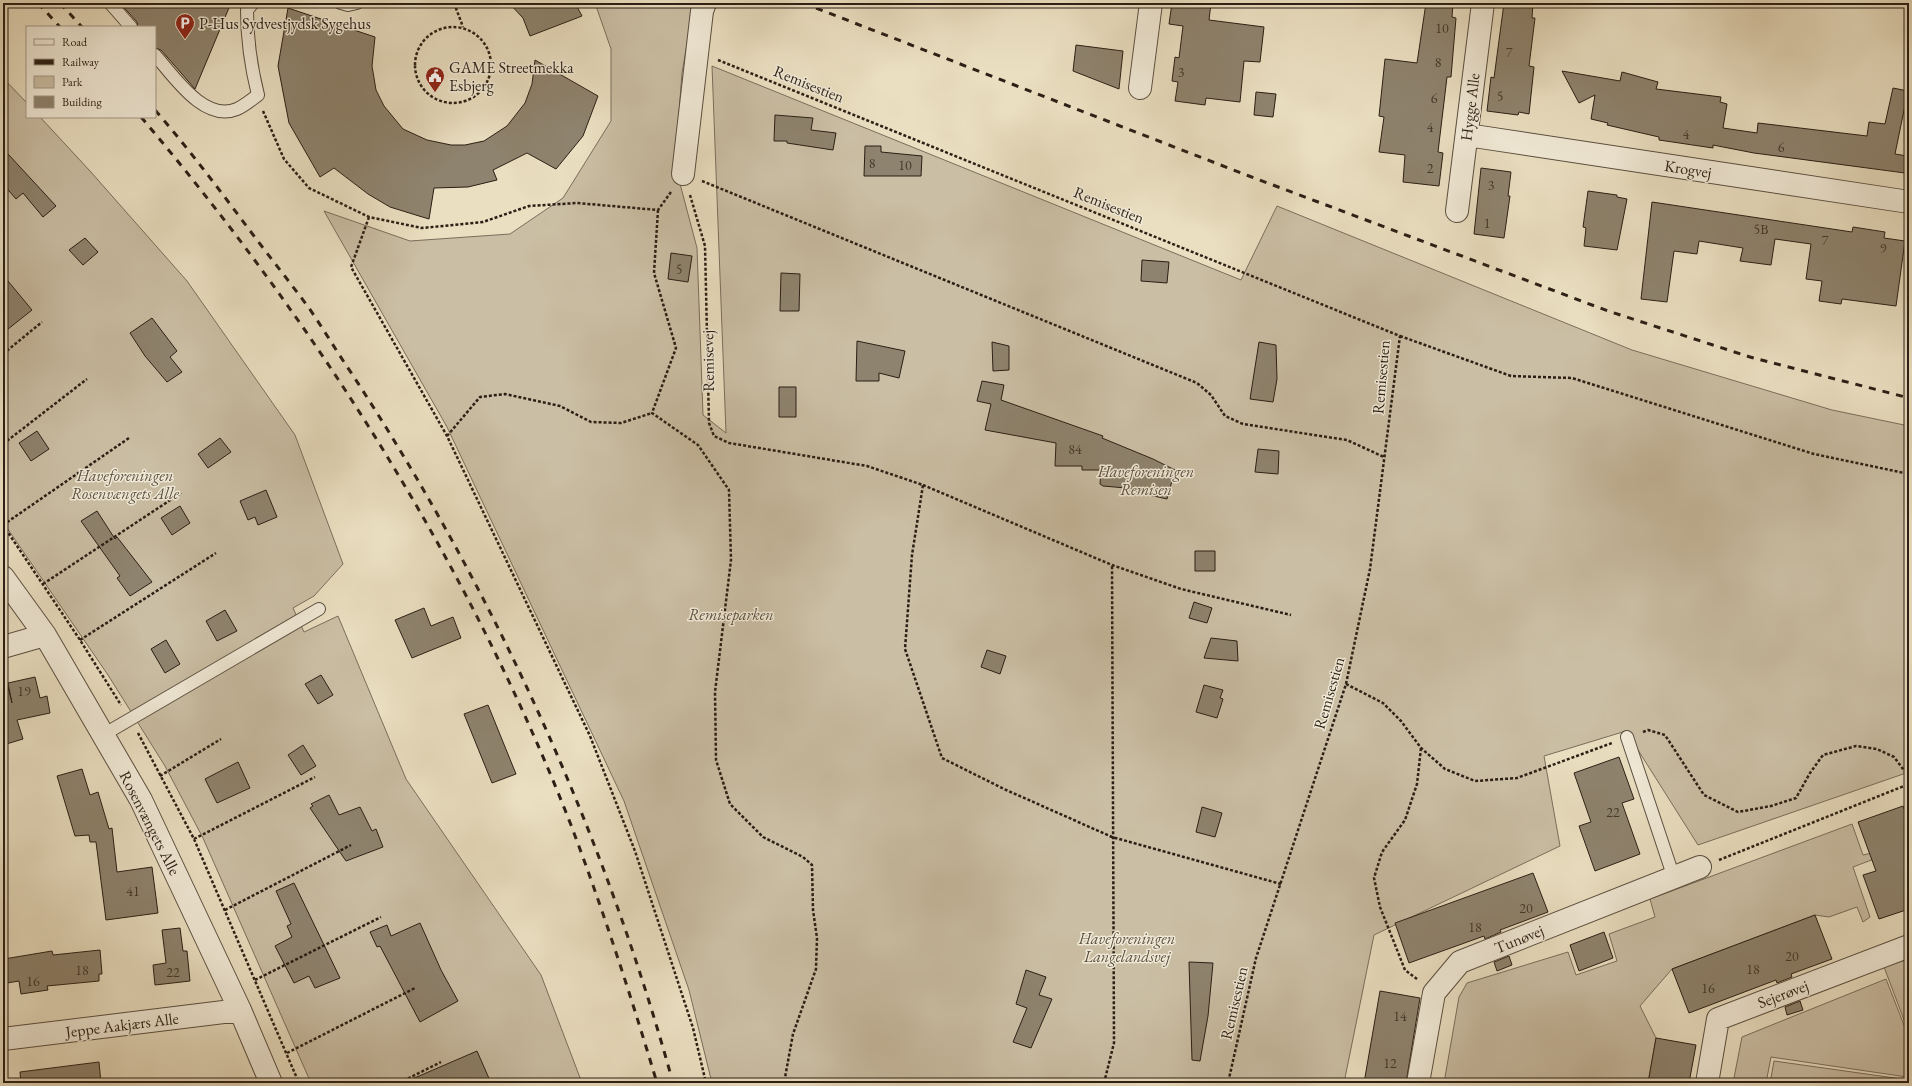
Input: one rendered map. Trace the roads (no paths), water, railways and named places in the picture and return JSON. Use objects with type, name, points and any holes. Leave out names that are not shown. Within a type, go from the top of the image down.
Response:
[{"type":"street","points":[[1140,88],[1151,3]]},
{"type":"street","name":"Hygge Alle","points":[[1457,211],[1483,3]]},
{"type":"street","points":[[683,174],[703,7]]},
{"type":"street","name":"Krogvej","points":[[1467,136],[1909,202]]},
{"type":"street","name":"Rosenvængets Alle","points":[[3,577],[45,635],[141,800],[240,1010],[271,1083]]},
{"type":"street","points":[[3,647],[45,635]]},
{"type":"street","name":"Tunøvej","points":[[1418,1083],[1434,993],[1460,962],[1700,867]]},
{"type":"street","name":"Sejerøvej","points":[[1707,1083],[1718,1020],[1909,946]]},
{"type":"street","name":"Jeppe Aakjærs Alle","points":[[3,1039],[240,1010]]},
{"type":"lane","points":[[110,3],[130,26]]},
{"type":"lane","points":[[156,56],[188,92],[204,106],[221,111],[236,109],[258,95],[251,67],[247,35],[247,10],[253,3]]},
{"type":"lane","points":[[341,3],[348,5],[357,3]]},
{"type":"lane","points":[[104,735],[319,609]]},
{"type":"lane","points":[[1627,737],[1674,878]]},
{"type":"railway","points":[[38,3],[59,26]]},
{"type":"railway","points":[[60,3],[81,26]]},
{"type":"railway","points":[[803,3],[1249,176],[1608,311],[1750,357],[1909,398]]},
{"type":"railway","points":[[156,111],[203,168],[309,308],[404,456],[452,541],[498,628],[540,716],[579,806],[614,897],[645,989],[673,1083]]},
{"type":"railway","points":[[142,118],[207,197],[270,280],[329,366],[385,453],[438,543],[486,635],[531,729],[571,825],[616,953],[657,1083]]},
{"type":"place","name":"P-Hus Sydvestjydsk Sygehus","points":[[185,40]]},
{"type":"place","name":"GAME Streetmekka Esbjerg","points":[[435,93]]},
{"type":"park label","name":"Haveforeningen Remisen","points":[[1146,480]]},
{"type":"park label","name":"Haveforeningen Rosenvængets Alle","points":[[125,484]]},
{"type":"park label","name":"Remiseparken","points":[[731,614]]},
{"type":"park label","name":"Haveforeningen Langelandsvej","points":[[1127,947]]}]
